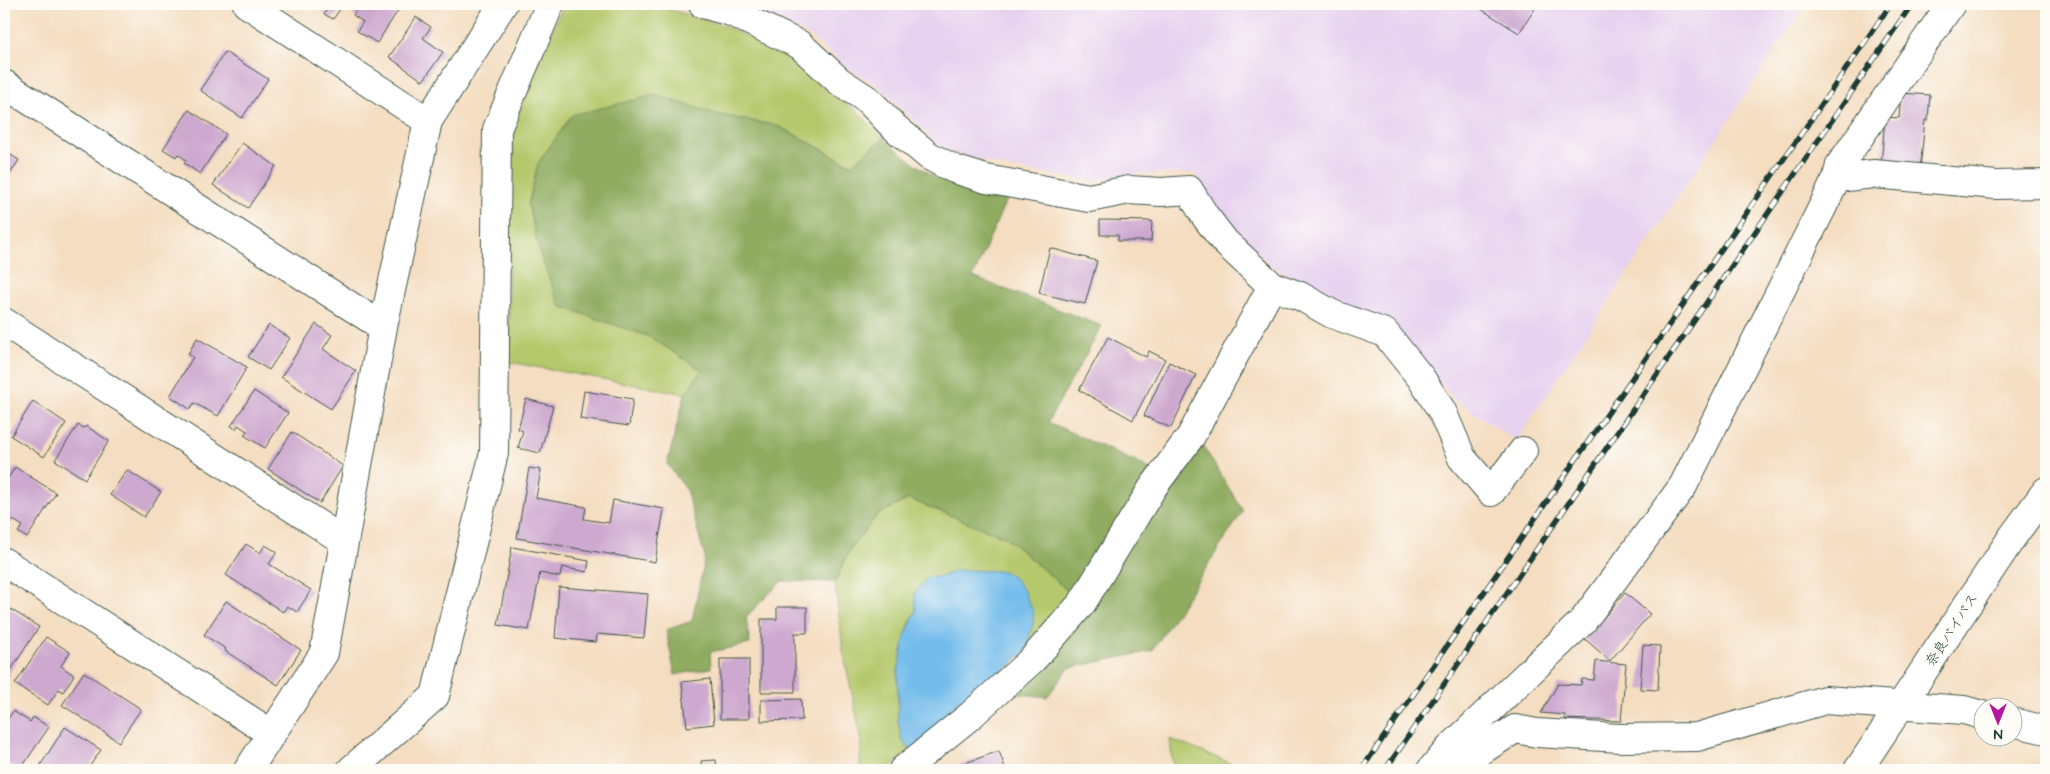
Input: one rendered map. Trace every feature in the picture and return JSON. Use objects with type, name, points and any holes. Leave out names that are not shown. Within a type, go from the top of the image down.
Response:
[{"type":"main road","points":[[247,4],[428,121]]},
{"type":"main road","points":[[248,770],[324,653],[383,327],[428,121],[503,4]]},
{"type":"main road","points":[[351,770],[436,696],[494,453],[497,129],[550,4]]},
{"type":"main road","points":[[703,4],[731,12],[800,45],[839,81],[868,100],[894,127],[929,156],[954,169],[986,179],[1089,198],[1129,190],[1161,192],[1189,190],[1205,216],[1225,242],[1272,286],[1300,296],[1332,314],[1385,334],[1421,378],[1442,411],[1462,458],[1491,492],[1523,451]]},
{"type":"main road","points":[[1432,770],[1449,749],[1583,621],[1683,486],[1837,178],[1840,166],[1952,4]]},
{"type":"main road","points":[[4,84],[383,327]]},
{"type":"main road","points":[[1837,178],[1874,174],[1996,185],[2046,184]]},
{"type":"main road","points":[[904,770],[970,716],[1033,659],[1082,602],[1153,487],[1192,436],[1272,286]]},
{"type":"main road","points":[[4,322],[344,541]]},
{"type":"main road","name":"奈良バイパス","points":[[1858,770],[1903,705],[2013,536],[2046,491]]},
{"type":"main road","points":[[4,562],[272,734]]},
{"type":"main road","points":[[1461,770],[1482,750],[1515,728],[1537,733],[1620,738],[1697,737],[1825,700],[1964,710],[1972,712]]},
{"type":"main road","points":[[2022,724],[2046,730]]},
{"type":"shaded area","points":[[743,4],[1806,4],[1516,441],[1455,400],[1398,330],[1272,266],[1215,211],[1195,173],[1130,174],[1093,181],[1008,168],[943,149],[877,85],[849,69],[809,35]]},
{"type":"green space","points":[[564,4],[652,4],[725,26],[791,58],[829,93],[858,112],[884,138],[852,165],[778,126],[720,115],[528,204],[541,257],[560,306],[650,337],[702,370],[685,394],[509,362],[508,140],[514,117]]},
{"type":"green space","points":[[655,95],[720,115],[778,126],[851,165],[884,138],[916,164],[940,179],[973,191],[1007,198],[973,277],[1102,326],[1048,422],[1153,470],[1074,596],[1005,537],[909,499],[878,514],[850,549],[835,582],[782,581],[746,617],[750,644],[710,652],[711,668],[675,675],[666,630],[692,621],[705,557],[686,489],[667,464],[685,394],[702,370],[650,337],[560,306],[541,257],[528,204],[538,163],[572,115]]},
{"type":"green space","points":[[1200,441],[1243,511],[1152,651],[1069,668],[1047,697],[1010,693],[1126,547]]},
{"type":"green space","points":[[909,499],[1005,537],[1074,596],[1026,651],[1025,593],[1015,579],[959,570],[940,577],[932,577],[915,593],[916,611],[909,625],[898,672],[898,721],[902,740],[911,751],[886,770],[860,770],[861,736],[843,651],[835,582],[850,549],[878,514]]},
{"type":"green space","points":[[1170,739],[1232,764],[1279,770],[1173,770]]},
{"type":"water","points":[[959,570],[1003,571],[1015,579],[1025,593],[1033,612],[1033,623],[1026,651],[911,751],[902,740],[898,721],[898,672],[905,636],[916,611],[915,593],[928,577],[940,577]]},
{"type":"building","points":[[318,4],[344,4],[333,19],[324,14],[327,10]]},
{"type":"building","points":[[360,4],[398,4],[401,6],[377,43],[357,31],[363,22],[353,15]]},
{"type":"building","points":[[1473,4],[1538,4],[1519,33]]},
{"type":"building","points":[[416,17],[431,27],[423,38],[443,52],[423,81],[389,57]]},
{"type":"building","points":[[225,52],[268,79],[242,118],[200,90]]},
{"type":"building","points":[[1901,93],[1930,95],[1928,120],[1925,120],[1920,170],[1881,167],[1885,117],[1899,118]]},
{"type":"building","points":[[189,110],[226,134],[200,174],[184,163],[186,160],[178,154],[176,157],[163,149]]},
{"type":"building","points":[[242,143],[276,166],[248,208],[213,185]]},
{"type":"building","points":[[4,151],[19,160],[4,184]]},
{"type":"building","points":[[1100,220],[1152,221],[1151,241],[1118,241],[1118,235],[1100,235]]},
{"type":"building","points":[[1050,248],[1097,261],[1085,304],[1039,293]]},
{"type":"building","points":[[316,324],[332,335],[323,349],[356,371],[331,409],[281,377]]},
{"type":"building","points":[[269,325],[290,338],[269,370],[248,357]]},
{"type":"building","points":[[1108,337],[1146,357],[1149,351],[1165,359],[1133,420],[1079,390]]},
{"type":"building","points":[[197,338],[247,367],[218,416],[194,403],[190,409],[170,396],[193,357],[188,354]]},
{"type":"building","points":[[1169,362],[1196,375],[1171,428],[1144,416]]},
{"type":"building","points":[[254,391],[288,413],[265,448],[244,435],[247,431],[238,425],[236,429],[231,426]]},
{"type":"building","points":[[584,391],[633,399],[629,426],[580,419]]},
{"type":"building","points":[[526,399],[553,406],[540,453],[518,448],[523,431],[518,429]]},
{"type":"building","points":[[33,401],[66,423],[44,457],[11,436]]},
{"type":"building","points":[[78,425],[84,428],[86,426],[109,441],[85,479],[55,460]]},
{"type":"building","points":[[292,432],[343,466],[320,503],[268,469]]},
{"type":"building","points":[[15,467],[56,493],[27,538],[18,532],[23,526],[13,520],[11,523],[4,519],[4,485]]},
{"type":"building","points":[[529,468],[541,470],[536,498],[586,507],[584,519],[609,523],[613,500],[664,509],[655,562],[517,538]]},
{"type":"building","points":[[127,470],[161,492],[144,517],[110,495]]},
{"type":"building","points":[[246,544],[260,553],[265,545],[277,552],[269,564],[311,590],[297,612],[287,606],[283,612],[226,575]]},
{"type":"building","points":[[512,547],[589,561],[587,572],[562,567],[560,577],[540,573],[529,630],[498,625]]},
{"type":"building","points":[[559,587],[648,594],[644,638],[597,634],[596,642],[555,638]]},
{"type":"building","points":[[1625,593],[1650,614],[1610,661],[1585,639]]},
{"type":"building","points":[[226,601],[301,650],[278,685],[225,651],[226,649],[204,635]]},
{"type":"building","points":[[4,605],[39,627],[7,676],[4,674]]},
{"type":"building","points":[[777,607],[807,607],[807,633],[795,633],[795,692],[761,692],[761,619],[777,619]]},
{"type":"building","points":[[46,637],[70,652],[61,666],[74,675],[63,692],[59,689],[48,705],[15,684]]},
{"type":"building","points":[[1643,645],[1660,646],[1658,690],[1640,689]]},
{"type":"building","points":[[720,659],[749,659],[749,719],[720,719]]},
{"type":"building","points":[[1596,661],[1626,664],[1621,721],[1565,719],[1565,715],[1541,713],[1558,684],[1581,685],[1582,679],[1594,680]]},
{"type":"building","points":[[84,672],[141,709],[119,742],[62,705]]},
{"type":"building","points":[[710,679],[714,724],[687,727],[682,682]]},
{"type":"building","points":[[801,699],[802,720],[761,721],[761,700]]},
{"type":"building","points":[[13,711],[30,722],[33,717],[49,727],[20,770],[4,761],[4,725]]},
{"type":"building","points":[[65,727],[101,750],[87,770],[38,769]]},
{"type":"building","points":[[999,751],[1006,770],[952,770],[951,768]]},
{"type":"building","points":[[716,760],[717,768],[743,766],[743,770],[702,770],[701,761]]},
{"type":"railway","points":[[1361,770],[1891,4]]},
{"type":"railway","points":[[1385,770],[1912,4]]}]
